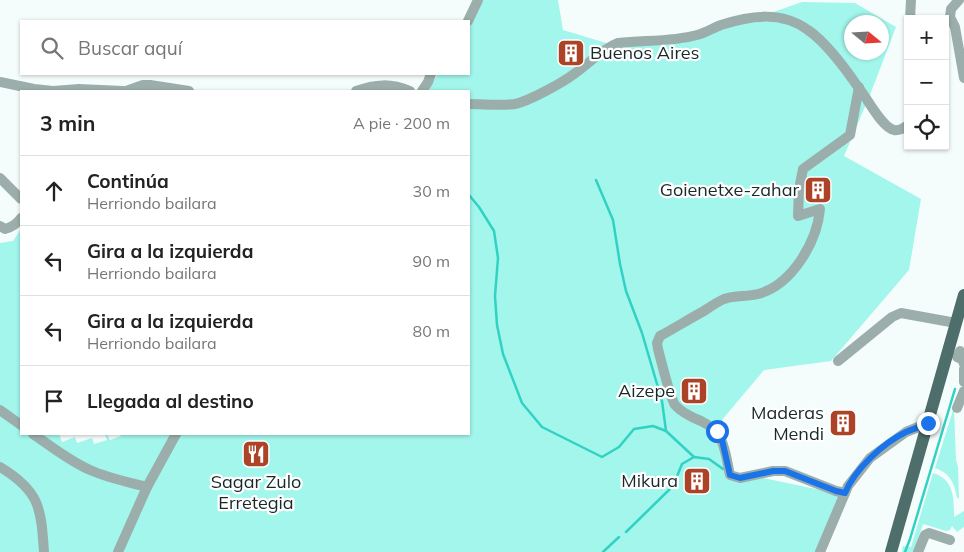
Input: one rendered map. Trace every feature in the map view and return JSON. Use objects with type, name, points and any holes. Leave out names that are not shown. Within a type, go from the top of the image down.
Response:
[{"type":"main road","points":[[891,552],[928,423],[959,350],[960,322],[964,295]]},
{"type":"street","points":[[468,20],[478,0]]},
{"type":"street","points":[[910,15],[911,0]]},
{"type":"street","points":[[959,0],[951,9],[950,17],[955,27],[964,78]]},
{"type":"street","points":[[470,104],[504,105],[526,100],[573,74],[609,46],[618,43],[698,35],[722,25],[755,16],[772,16],[784,18],[798,24],[819,38],[859,87],[886,125],[893,130],[900,130],[904,127]]},
{"type":"street","points":[[423,90],[431,75]]},
{"type":"street","points":[[0,82],[44,90]]},
{"type":"street","points":[[128,90],[150,84],[183,90]]},
{"type":"street","points":[[360,90],[381,85],[399,86],[408,90]]},
{"type":"street","points":[[845,493],[785,471],[773,471],[740,478],[730,475],[722,440],[717,431],[686,414],[674,403],[658,349],[658,343],[660,336],[723,300],[758,294],[771,289],[785,278],[800,261],[810,243],[819,218],[820,209],[798,216],[799,189],[803,169],[850,135],[859,87]]},
{"type":"street","points":[[70,90],[106,90]]},
{"type":"street","points":[[0,178],[20,198]]},
{"type":"street","points":[[2,230],[20,219]]},
{"type":"street","points":[[838,361],[892,317],[901,313],[960,322]]},
{"type":"street","points":[[959,350],[957,356],[962,358],[964,364]]},
{"type":"street","points":[[964,369],[964,382]]},
{"type":"street","points":[[957,408],[964,391]]},
{"type":"street","points":[[0,410],[20,424]]},
{"type":"street","points":[[820,552],[848,486],[870,458],[906,432],[928,423]]},
{"type":"street","points":[[34,435],[89,470],[147,487]]},
{"type":"street","points":[[118,552],[147,487],[175,435]]},
{"type":"street","points":[[0,467],[18,478],[30,490],[38,504],[44,552]]},
{"type":"street","points":[[918,552],[925,535],[929,533],[950,540]]},
{"type":"shaded area","points":[[479,0],[558,0],[563,30],[613,45],[710,34],[802,2],[855,3],[876,15],[844,15],[844,60],[883,60],[844,156],[921,199],[909,270],[831,361],[764,370],[722,420],[734,472],[845,495],[821,552],[0,552],[0,243],[13,241],[20,230],[20,435],[59,435],[62,442],[75,437],[77,443],[92,438],[94,444],[107,440],[105,435],[108,435],[110,440],[120,435],[470,435],[470,90],[428,90],[437,75],[470,75],[470,21]]},
{"type":"shaded area","points":[[889,23],[896,27],[889,45]]},
{"type":"shaded area","points":[[954,407],[959,498],[957,498],[955,488],[948,476],[935,468]]},
{"type":"shaded area","points":[[933,473],[940,476],[949,485],[953,496],[954,517],[964,511],[964,527],[957,532],[952,526],[950,530],[946,531],[923,524],[914,552],[902,552],[903,546],[911,547]]},
{"type":"waterway","points":[[596,180],[613,220],[626,291],[642,333],[662,401],[666,431]]},
{"type":"waterway","points":[[470,196],[494,231],[498,258],[495,296],[497,325],[503,354],[522,403],[542,427],[602,457],[619,447],[634,429],[653,426],[666,431],[694,457]]},
{"type":"waterway","points":[[905,552],[955,389]]},
{"type":"waterway","points":[[626,532],[673,486],[682,464],[694,457],[709,459],[723,469]]},
{"type":"waterway","points":[[603,552],[619,537]]},
{"type":"place","name":"Buenos Aires","points":[[571,53]]},
{"type":"place","name":"Goienetxe-zahar","points":[[818,190]]},
{"type":"place","name":"Aizepe","points":[[694,391]]},
{"type":"place","name":"Maderas Mendi","points":[[843,423]]},
{"type":"place","name":"Sagar Zulo Erretegia","points":[[256,454]]},
{"type":"place","name":"Mikura","points":[[697,481]]},
{"type":"route","points":[[717,431],[722,440],[730,475],[740,478],[773,471],[785,471],[845,493],[848,486],[870,458],[906,432],[928,423]]}]
